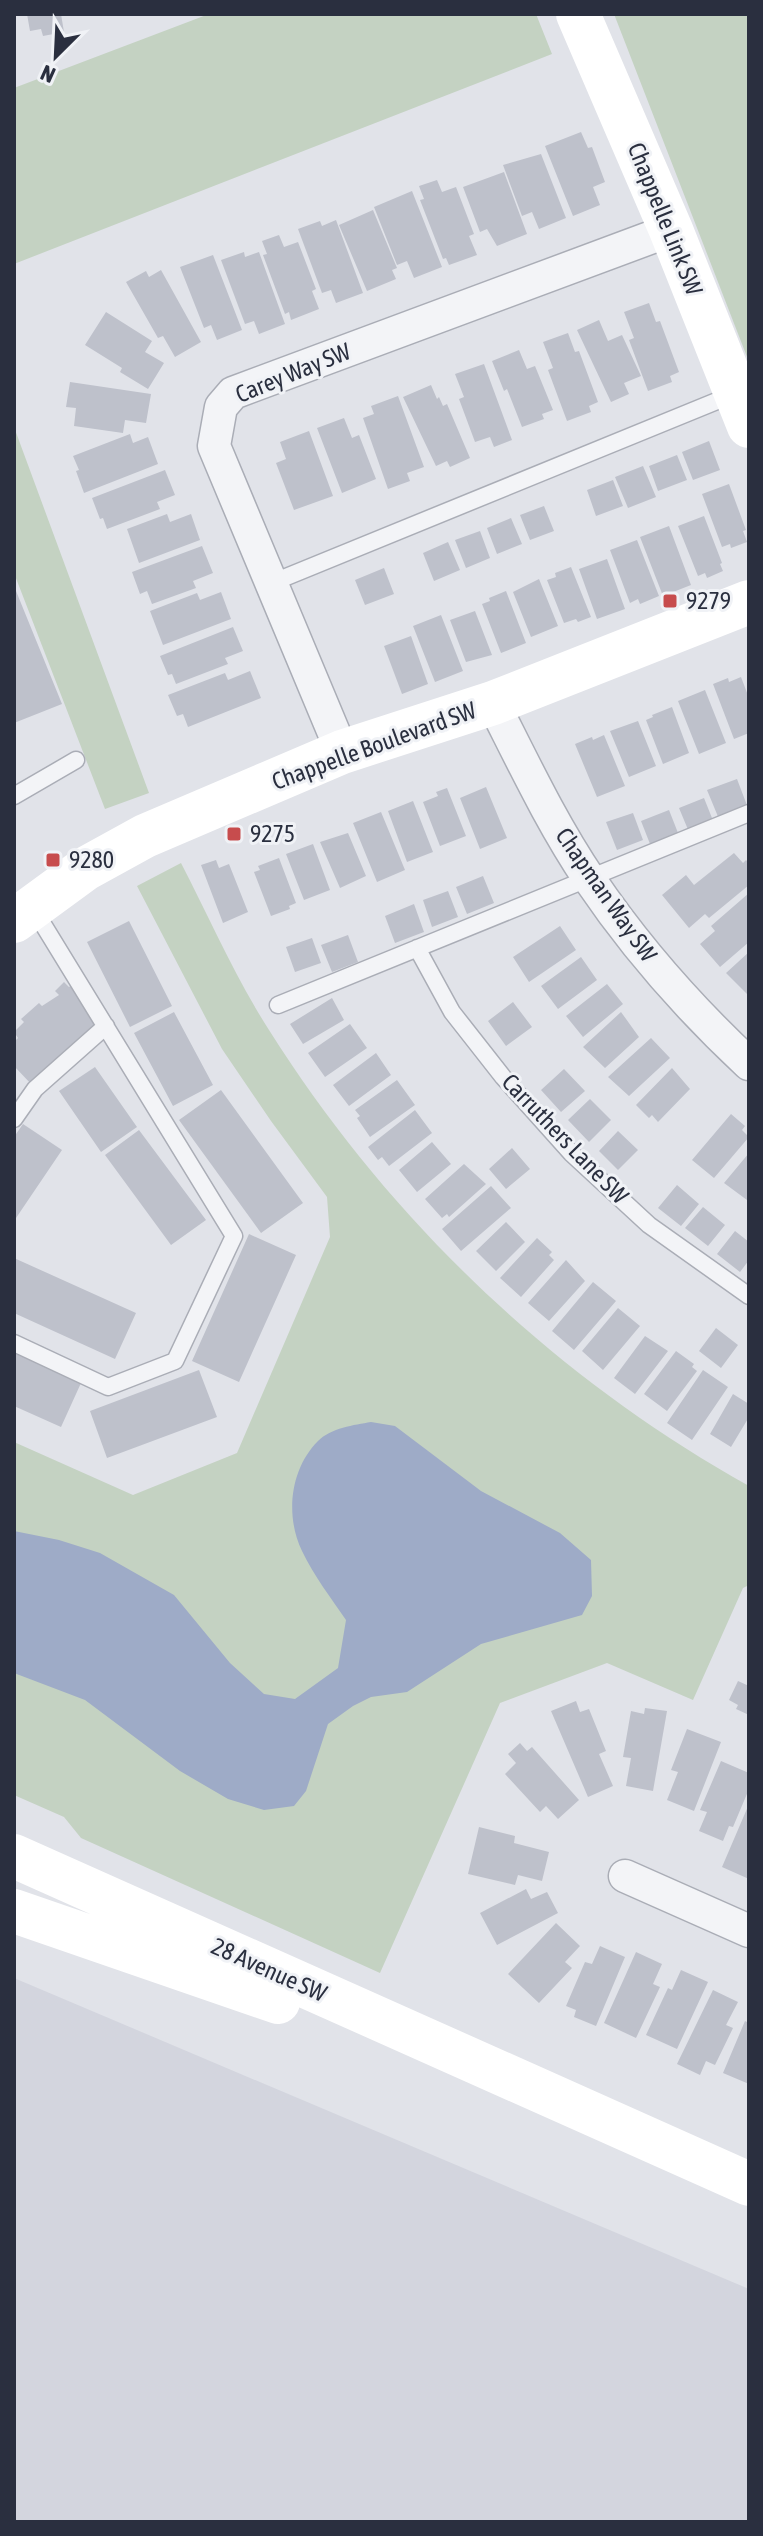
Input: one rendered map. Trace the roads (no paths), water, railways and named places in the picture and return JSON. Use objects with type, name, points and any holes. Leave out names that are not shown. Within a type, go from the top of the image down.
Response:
[{"type":"main road","name":"Chappelle Link SW","points":[[578,14],[671,230],[742,410]]},
{"type":"main road","name":"Chappelle Boulevard SW","points":[[23,913],[85,869],[145,836],[342,752],[493,703],[749,602]]},
{"type":"main road","name":"28 Avenue SW","points":[[27,1864],[749,2184]]},
{"type":"main road","name":"28 Avenue SW","points":[[14,1911],[523,2084]]},
{"type":"street","name":"Carey Way SW","points":[[342,752],[269,584],[214,446],[221,407],[233,393],[671,230]]},
{"type":"street","name":"Chapman Way SW","points":[[493,703],[545,804],[588,877],[642,952],[705,1023],[749,1064]]},
{"type":"street","points":[[625,1876],[749,1931]]},
{"type":"lane","points":[[269,584],[742,410]]},
{"type":"lane","points":[[14,796],[76,760]]},
{"type":"lane","points":[[278,1005],[749,813]]},
{"type":"lane","points":[[14,1343],[108,1387],[175,1361],[234,1236],[106,1026],[23,913]]},
{"type":"lane","name":"Carruthers Lane SW","points":[[417,948],[452,1012],[503,1077],[571,1153],[649,1225],[749,1296]]},
{"type":"lane","points":[[14,1119],[35,1089],[106,1026]]},
{"type":"water","points":[[371,1422],[395,1426],[481,1491],[560,1533],[591,1560],[592,1596],[582,1615],[481,1644],[407,1692],[371,1697],[353,1706],[328,1724],[306,1791],[294,1806],[264,1810],[228,1799],[180,1771],[85,1700],[14,1673],[14,1531],[59,1540],[100,1553],[174,1595],[230,1663],[264,1694],[295,1699],[338,1668],[346,1620],[312,1569],[297,1537],[292,1508],[296,1479],[309,1452],[323,1437],[343,1428]]},
{"type":"place","name":"9279","points":[[670,601]]},
{"type":"place","name":"9275","points":[[234,834]]},
{"type":"place","name":"9280","points":[[53,860]]}]
